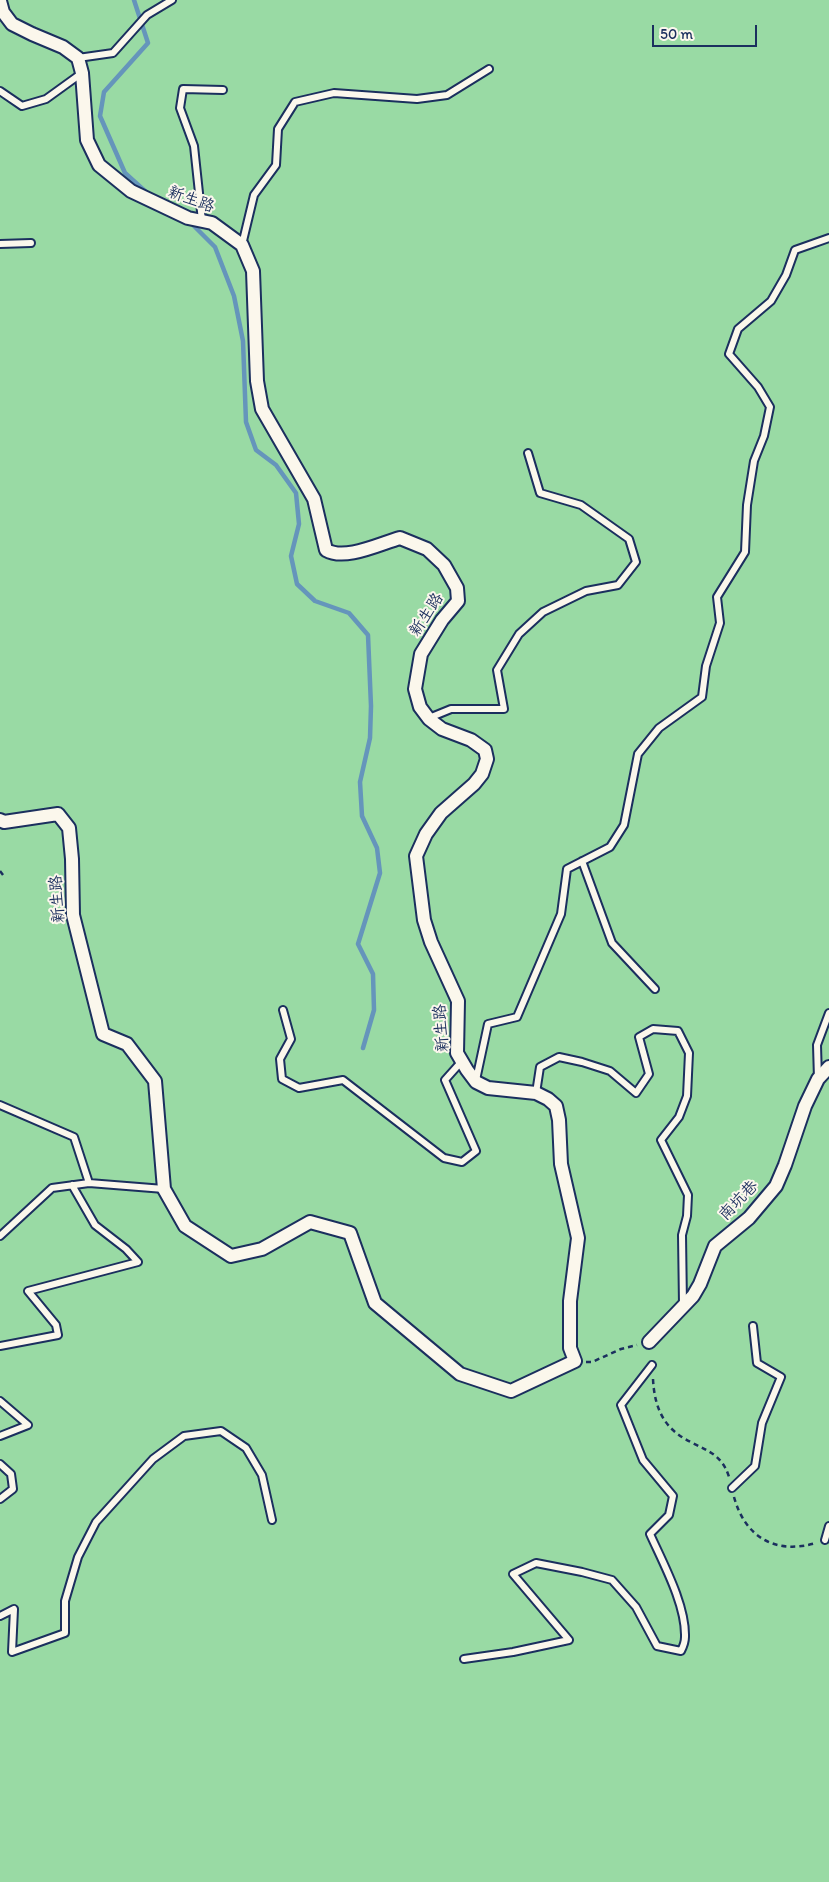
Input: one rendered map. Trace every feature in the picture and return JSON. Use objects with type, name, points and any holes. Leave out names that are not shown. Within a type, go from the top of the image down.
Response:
[{"type":"street","points":[[0,1],[3,12],[12,24],[63,47],[78,58]]},
{"type":"street","name":"新生路","points":[[78,58],[82,73],[86,140],[99,165],[131,191],[188,218],[212,223],[242,245],[253,271],[257,381],[262,409],[314,499],[326,550],[332,554],[348,554],[400,538],[427,549],[444,565],[457,588],[458,601],[442,620],[421,654],[415,689],[420,707],[429,719],[442,729],[471,740],[485,750],[487,759],[482,774],[474,784],[441,813],[426,834],[416,856],[424,920],[431,942],[458,1001],[458,1054],[476,1082]]},
{"type":"street","name":"新生路","points":[[0,820],[4,822],[58,814],[69,828],[72,860],[73,915],[103,1034],[127,1044],[155,1081],[164,1189],[184,1226],[231,1256],[262,1249],[310,1222],[350,1233],[375,1303],[460,1374],[511,1391],[575,1361]]},
{"type":"street","name":"南坑巷","points":[[649,1342],[693,1296],[700,1284],[715,1246],[749,1218],[776,1186],[805,1106],[818,1079],[829,1067]]},
{"type":"street","points":[[476,1082],[488,1088],[536,1093],[548,1099],[556,1106],[559,1120],[561,1164],[578,1238],[570,1301],[570,1348],[575,1361]]},
{"type":"lane","points":[[78,58],[113,53],[147,15],[172,0]]},
{"type":"lane","points":[[242,245],[254,195],[276,165],[278,129],[295,102],[334,93],[417,99],[447,95],[489,69]]},
{"type":"lane","points":[[0,91],[22,106],[46,99],[82,73]]},
{"type":"lane","points":[[202,221],[194,146],[180,108],[183,89],[223,90]]},
{"type":"lane","points":[[476,1082],[488,1024],[517,1017],[561,914],[567,869],[610,847],[624,825],[638,754],[659,728],[702,697],[706,666],[720,622],[717,597],[745,552],[747,505],[754,461],[764,436],[770,407],[758,387],[729,354],[738,328],[771,301],[786,275],[795,250],[829,238]]},
{"type":"lane","points":[[0,244],[31,243]]},
{"type":"lane","points":[[429,719],[451,709],[504,709],[497,670],[519,634],[543,612],[586,591],[618,585],[636,562],[629,539],[581,505],[540,493],[528,453]]},
{"type":"lane","points":[[582,861],[612,944],[655,989]]},
{"type":"lane","points":[[283,1010],[292,1039],[280,1059],[282,1079],[299,1088],[343,1080],[444,1158],[462,1162],[476,1151],[445,1080],[462,1061]]},
{"type":"lane","points":[[818,1079],[816,1045],[829,1013]]},
{"type":"lane","points":[[536,1093],[540,1067],[559,1057],[610,1071],[636,1093],[649,1074],[639,1037],[653,1029],[678,1031],[689,1053],[687,1096],[679,1117],[662,1140],[688,1195],[687,1216],[682,1235],[682,1306]]},
{"type":"lane","points":[[0,1105],[74,1137],[89,1183]]},
{"type":"lane","points":[[0,1236],[52,1188],[89,1183],[164,1189]]},
{"type":"lane","points":[[0,1346],[58,1335],[56,1325],[28,1291],[138,1262],[126,1249],[95,1225],[72,1185]]},
{"type":"lane","points":[[732,1488],[755,1466],[762,1423],[781,1377],[757,1363],[753,1326]]},
{"type":"lane","points":[[464,1659],[512,1652],[569,1640],[513,1574],[536,1563],[612,1580],[636,1607],[656,1646],[681,1652],[685,1638],[684,1622],[674,1587],[650,1534],[669,1515],[674,1496],[642,1460],[621,1405],[652,1364]]},
{"type":"lane","points":[[0,1401],[28,1425],[0,1436]]},
{"type":"lane","points":[[0,1616],[14,1609],[12,1652],[65,1633],[65,1601],[78,1556],[96,1522],[154,1459],[184,1436],[221,1431],[246,1448],[262,1475],[272,1520]]},
{"type":"lane","points":[[0,1464],[11,1474],[13,1488],[0,1499]]},
{"type":"lane","points":[[825,1540],[829,1526]]},
{"type":"path","points":[[0,871],[3,875]]},
{"type":"path","points":[[575,1361],[592,1362],[621,1349],[649,1342]]},
{"type":"path","points":[[652,1364],[653,1397],[664,1418],[675,1432],[720,1459],[728,1474],[738,1511],[754,1532],[772,1544],[789,1548],[806,1546],[825,1540]]},
{"type":"green space","points":[[0,0],[829,0],[829,1882],[0,1882]]},
{"type":"waterway","points":[[134,0],[148,43],[104,92],[100,116],[125,173],[146,192]]},
{"type":"waterway","points":[[190,222],[215,247],[234,296],[243,341],[246,422],[256,450],[276,465],[296,493],[299,524],[291,556],[297,584],[315,601],[349,613],[368,635],[371,706],[370,738],[360,782],[362,816],[377,848],[380,873],[358,944],[373,974],[374,1010],[363,1048]]}]
